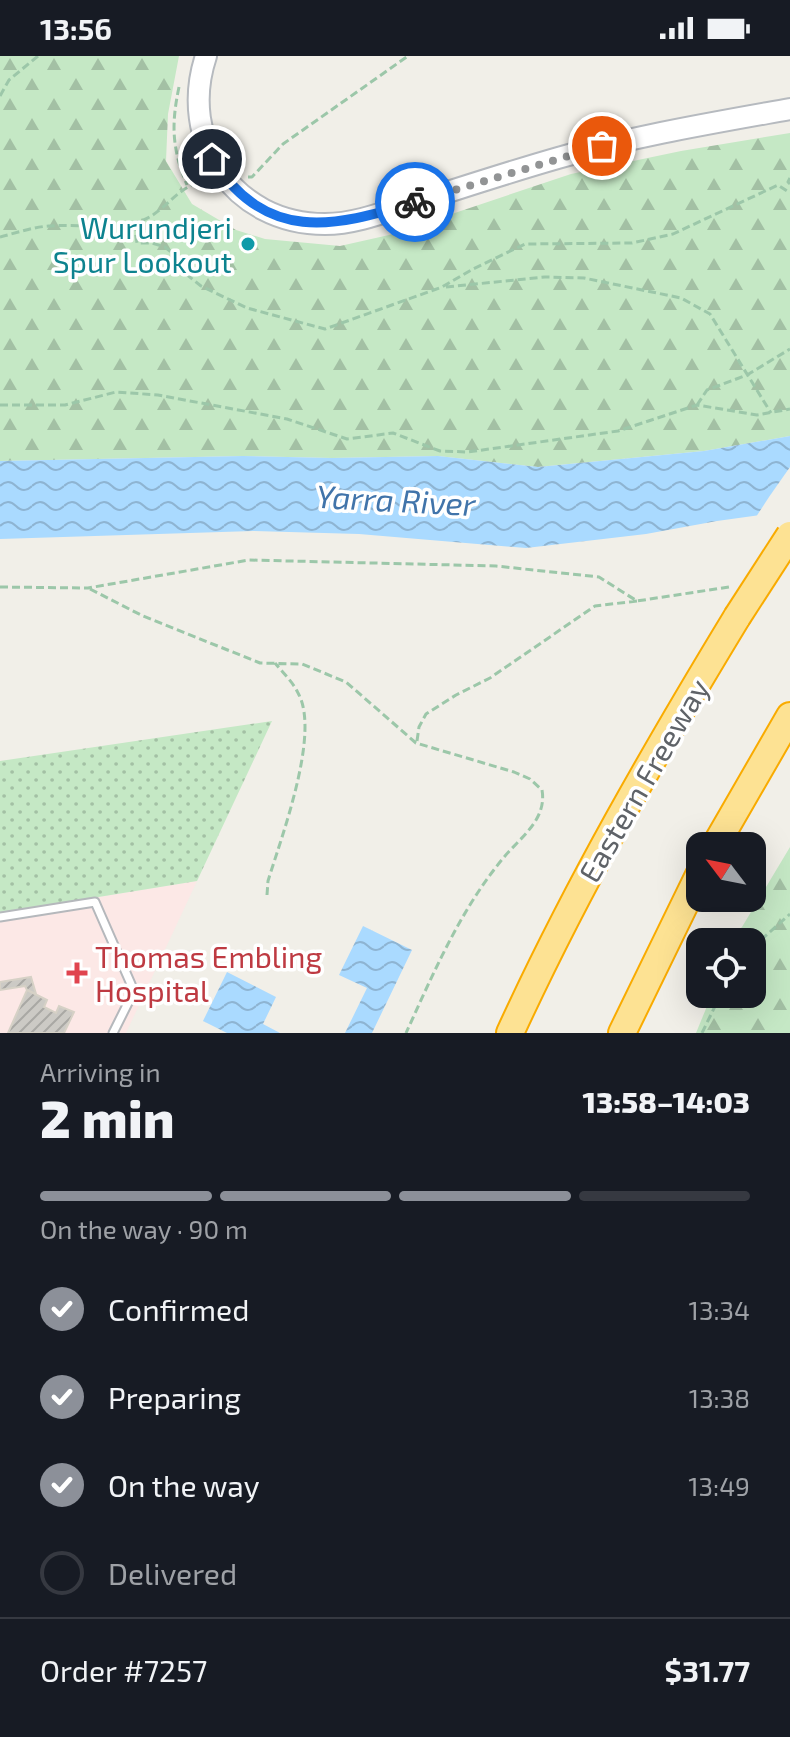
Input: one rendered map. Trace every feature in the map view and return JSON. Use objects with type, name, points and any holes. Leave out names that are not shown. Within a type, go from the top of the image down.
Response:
[{"type":"highway","name":"Eastern Freeway","points":[[510,1033],[597,857],[737,617],[790,535]]},
{"type":"highway","points":[[723,832],[790,716]]},
{"type":"highway","points":[[622,1033],[686,902]]},
{"type":"main road","points":[[206,56],[198,86],[198,120],[212,159],[224,178],[249,201],[274,214],[308,222],[347,222],[598,147],[790,109]]},
{"type":"lane","points":[[0,917],[95,902],[134,991],[113,1033]]},
{"type":"path","points":[[0,96],[9,80],[38,56]]},
{"type":"path","points":[[224,178],[252,177],[283,144],[408,56]]},
{"type":"path","points":[[0,237],[48,226],[76,228],[134,223],[154,216],[187,186],[174,148],[173,124],[181,80]]},
{"type":"path","points":[[790,178],[790,184]]},
{"type":"path","points":[[134,223],[137,243],[165,247],[179,259],[186,274],[201,286],[247,308],[325,329],[442,287],[525,244],[632,243],[673,234],[778,185],[790,193]]},
{"type":"path","points":[[442,287],[545,277],[584,278],[681,298],[710,314],[771,413]]},
{"type":"path","points":[[697,405],[707,390],[747,375],[790,349]]},
{"type":"path","points":[[0,405],[65,405],[116,392],[158,395],[287,419],[347,439],[393,433],[440,451],[468,452],[618,431],[697,405],[757,415],[790,409]]},
{"type":"path","points":[[0,587],[88,588],[249,560],[481,566],[599,577],[637,601]]},
{"type":"path","points":[[416,743],[426,714],[490,678],[595,606],[734,586]]},
{"type":"path","points":[[88,588],[143,616],[260,663],[302,664],[346,682],[416,743],[522,775],[542,790],[541,814],[492,872],[451,936],[406,1033]]},
{"type":"path","points":[[267,895],[268,881],[302,761],[305,728],[300,695],[275,663]]},
{"type":"path","points":[[766,935],[790,914]]},
{"type":"path","points":[[702,1033],[714,1008]]},
{"type":"shaded area","name":"Thomas Embling Hospital","points":[[197,881],[126,1033],[0,1033],[0,913]]},
{"type":"green space","points":[[0,56],[179,56],[168,114],[166,161],[192,204],[236,230],[265,239],[340,246],[389,235],[571,174],[790,133],[790,436],[704,451],[538,467],[438,456],[0,461]]},
{"type":"green space","points":[[272,721],[197,881],[0,913],[0,761]]},
{"type":"green space","points":[[790,847],[790,1033],[696,1033],[706,1008],[766,1008],[766,928],[741,928],[751,912],[766,912],[766,887]]},
{"type":"water","name":"Yarra River","points":[[790,436],[790,511],[646,534],[526,548],[359,534],[253,531],[0,539],[0,461],[438,456],[538,467],[704,451]]},
{"type":"water","points":[[363,926],[412,950],[372,1033],[345,1033],[367,988],[339,975]]},
{"type":"water","points":[[227,972],[276,997],[263,1024],[280,1033],[227,1033],[203,1021]]},
{"type":"pier","points":[[790,467],[790,515],[754,520],[769,497]]},
{"type":"building","points":[[31,977],[36,994],[25,986],[0,990],[0,982]]},
{"type":"building","points":[[27,990],[47,1000],[44,1007],[56,1013],[59,1006],[74,1012],[64,1033],[8,1033]]},
{"type":"way so far","points":[[415,202],[602,146]]},
{"type":"place","name":"Wurundjeri Spur Lookout","points":[[248,244]]},
{"type":"place","name":"Thomas Embling Hospital","points":[[77,973]]},
{"type":"route","points":[[212,159],[224,178],[249,201],[289,219],[325,224],[347,222],[415,202]]}]
